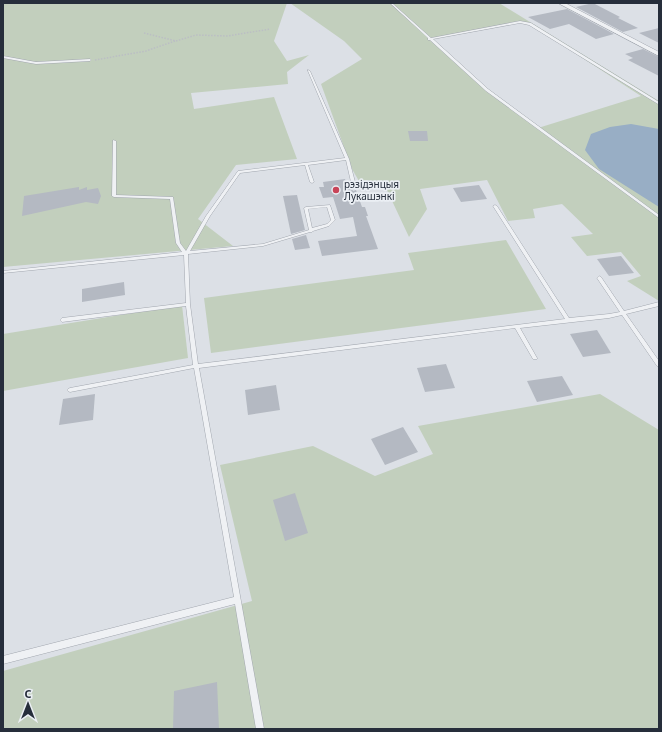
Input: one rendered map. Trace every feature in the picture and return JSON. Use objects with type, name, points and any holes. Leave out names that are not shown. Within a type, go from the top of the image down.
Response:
[{"type":"street","points":[[561,3],[659,54]]},
{"type":"lane","points":[[391,3],[487,90],[659,217]]},
{"type":"lane","points":[[429,39],[520,22],[530,24],[659,103]]},
{"type":"lane","points":[[3,57],[36,63],[90,60]]},
{"type":"lane","points":[[309,72],[347,160],[353,182]]},
{"type":"lane","points":[[114,141],[114,196],[172,198],[178,243],[186,254]]},
{"type":"lane","points":[[260,729],[236,600],[196,366],[188,304],[186,254],[208,216],[238,172],[347,160]]},
{"type":"lane","points":[[306,164],[312,182]]},
{"type":"lane","points":[[3,272],[263,245],[328,225],[333,220],[329,206],[306,208],[311,230]]},
{"type":"lane","points":[[495,206],[568,320]]},
{"type":"lane","points":[[599,278],[659,365]]},
{"type":"lane","points":[[62,320],[188,304]]},
{"type":"lane","points":[[70,390],[196,366],[609,316],[659,304]]},
{"type":"lane","points":[[517,327],[535,358]]},
{"type":"lane","points":[[3,660],[236,600]]},
{"type":"path","points":[[90,60],[135,54],[196,35],[228,36],[270,29]]},
{"type":"path","points":[[144,33],[176,41]]},
{"type":"green space","points":[[3,3],[287,3],[274,41],[287,61],[309,55],[287,72],[288,84],[191,93],[194,109],[274,97],[297,159],[236,165],[198,219],[233,246],[3,267]]},
{"type":"green space","points":[[290,3],[499,3],[659,101],[659,301],[627,281],[641,276],[621,252],[587,256],[571,237],[593,234],[562,204],[533,209],[535,218],[508,221],[487,180],[420,189],[427,209],[409,237],[386,188],[363,188],[352,169],[321,84],[362,59],[344,41]],"holes":[[[520,22],[530,24],[641,96],[538,128],[487,90],[430,39]]]},
{"type":"green space","points":[[506,240],[546,309],[211,353],[204,298],[414,270],[408,253]]},
{"type":"green space","points":[[182,305],[188,358],[3,391],[3,334]]},
{"type":"green space","points":[[600,394],[659,430],[659,729],[3,729],[3,671],[252,601],[220,465],[313,446],[375,476],[433,454],[418,426]]},
{"type":"water","points":[[631,124],[659,129],[659,207],[599,169],[585,150],[591,134],[610,127]]},
{"type":"building","points":[[593,3],[638,28],[623,32],[576,7]]},
{"type":"building","points":[[567,9],[614,34],[596,39],[569,24],[550,29],[528,17]]},
{"type":"building","points":[[659,28],[659,43],[639,33]]},
{"type":"building","points":[[643,49],[659,57],[659,76],[628,60],[633,58],[625,54]]},
{"type":"building","points":[[408,131],[427,131],[428,141],[410,141]]},
{"type":"building","points":[[345,179],[348,187],[351,187],[353,191],[356,190],[362,207],[365,207],[368,216],[366,216],[378,249],[322,256],[318,241],[357,236],[353,217],[340,219],[333,197],[323,198],[319,187],[324,187],[323,182]]},
{"type":"building","points":[[479,185],[487,199],[461,202],[453,188]]},
{"type":"building","points":[[79,187],[79,190],[87,187],[87,190],[98,188],[101,196],[98,204],[86,202],[22,216],[24,196]]},
{"type":"building","points":[[297,195],[305,230],[291,234],[283,196]]},
{"type":"building","points":[[306,235],[310,248],[295,250],[292,239]]},
{"type":"building","points":[[621,256],[634,273],[609,276],[597,259]]},
{"type":"building","points":[[124,282],[125,295],[82,302],[82,289]]},
{"type":"building","points":[[597,330],[611,353],[583,357],[570,334]]},
{"type":"building","points":[[446,364],[455,388],[425,392],[417,368]]},
{"type":"building","points":[[562,376],[573,395],[537,402],[527,381]]},
{"type":"building","points":[[276,385],[280,410],[248,415],[245,390]]},
{"type":"building","points":[[95,394],[93,420],[59,425],[63,399]]},
{"type":"building","points":[[403,427],[418,452],[385,465],[371,439]]},
{"type":"building","points":[[295,493],[308,533],[285,541],[273,500]]},
{"type":"building","points":[[217,682],[219,729],[173,729],[174,691]]},
{"type":"place","name":"рэзідэнцыя Лукашэнкі","points":[[336,190]]}]
